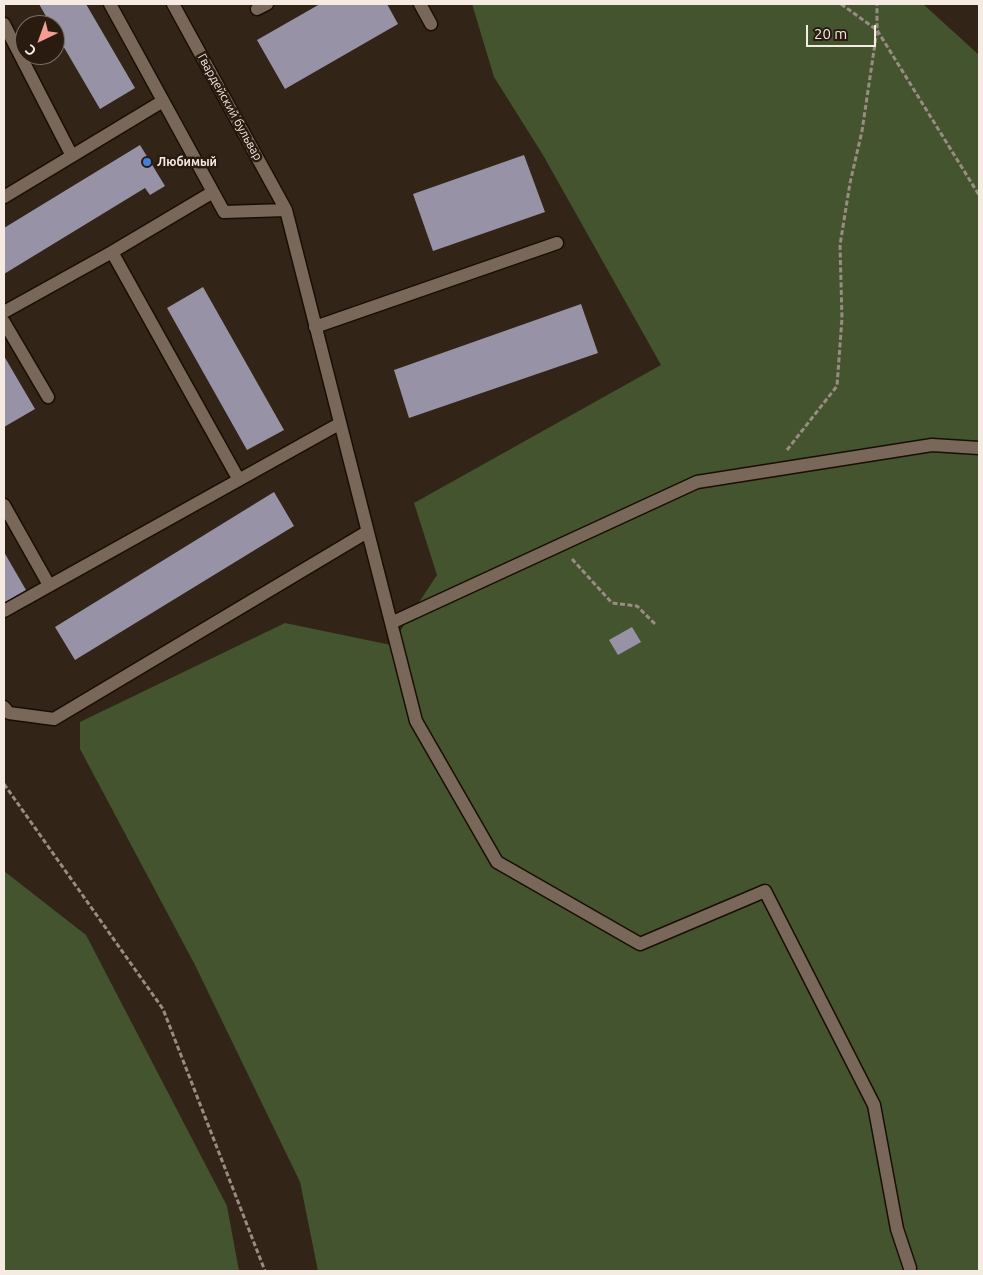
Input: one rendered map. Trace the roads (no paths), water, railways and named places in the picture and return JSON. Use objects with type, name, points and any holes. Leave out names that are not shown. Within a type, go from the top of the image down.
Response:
[{"type":"street","points":[[110,4],[224,212],[286,210]]},
{"type":"street","name":"Гвардейский бульвар","points":[[173,4],[286,210],[416,721],[497,862],[640,944],[764,890],[874,1105],[897,1229],[910,1268]]},
{"type":"street","points":[[420,4],[431,24]]},
{"type":"street","points":[[4,24],[72,156]]},
{"type":"street","points":[[4,197],[163,101]]},
{"type":"street","points":[[4,312],[112,252],[213,192]]},
{"type":"street","points":[[315,327],[557,243]]},
{"type":"street","points":[[112,252],[239,480]]},
{"type":"street","points":[[4,322],[48,397]]},
{"type":"street","points":[[4,611],[340,424]]},
{"type":"street","points":[[391,623],[697,482],[932,445],[979,448]]},
{"type":"street","points":[[4,505],[49,585]]},
{"type":"street","points":[[4,707],[9,713],[54,719],[368,532]]},
{"type":"place","name":"Любимый","points":[[147,162]]}]
